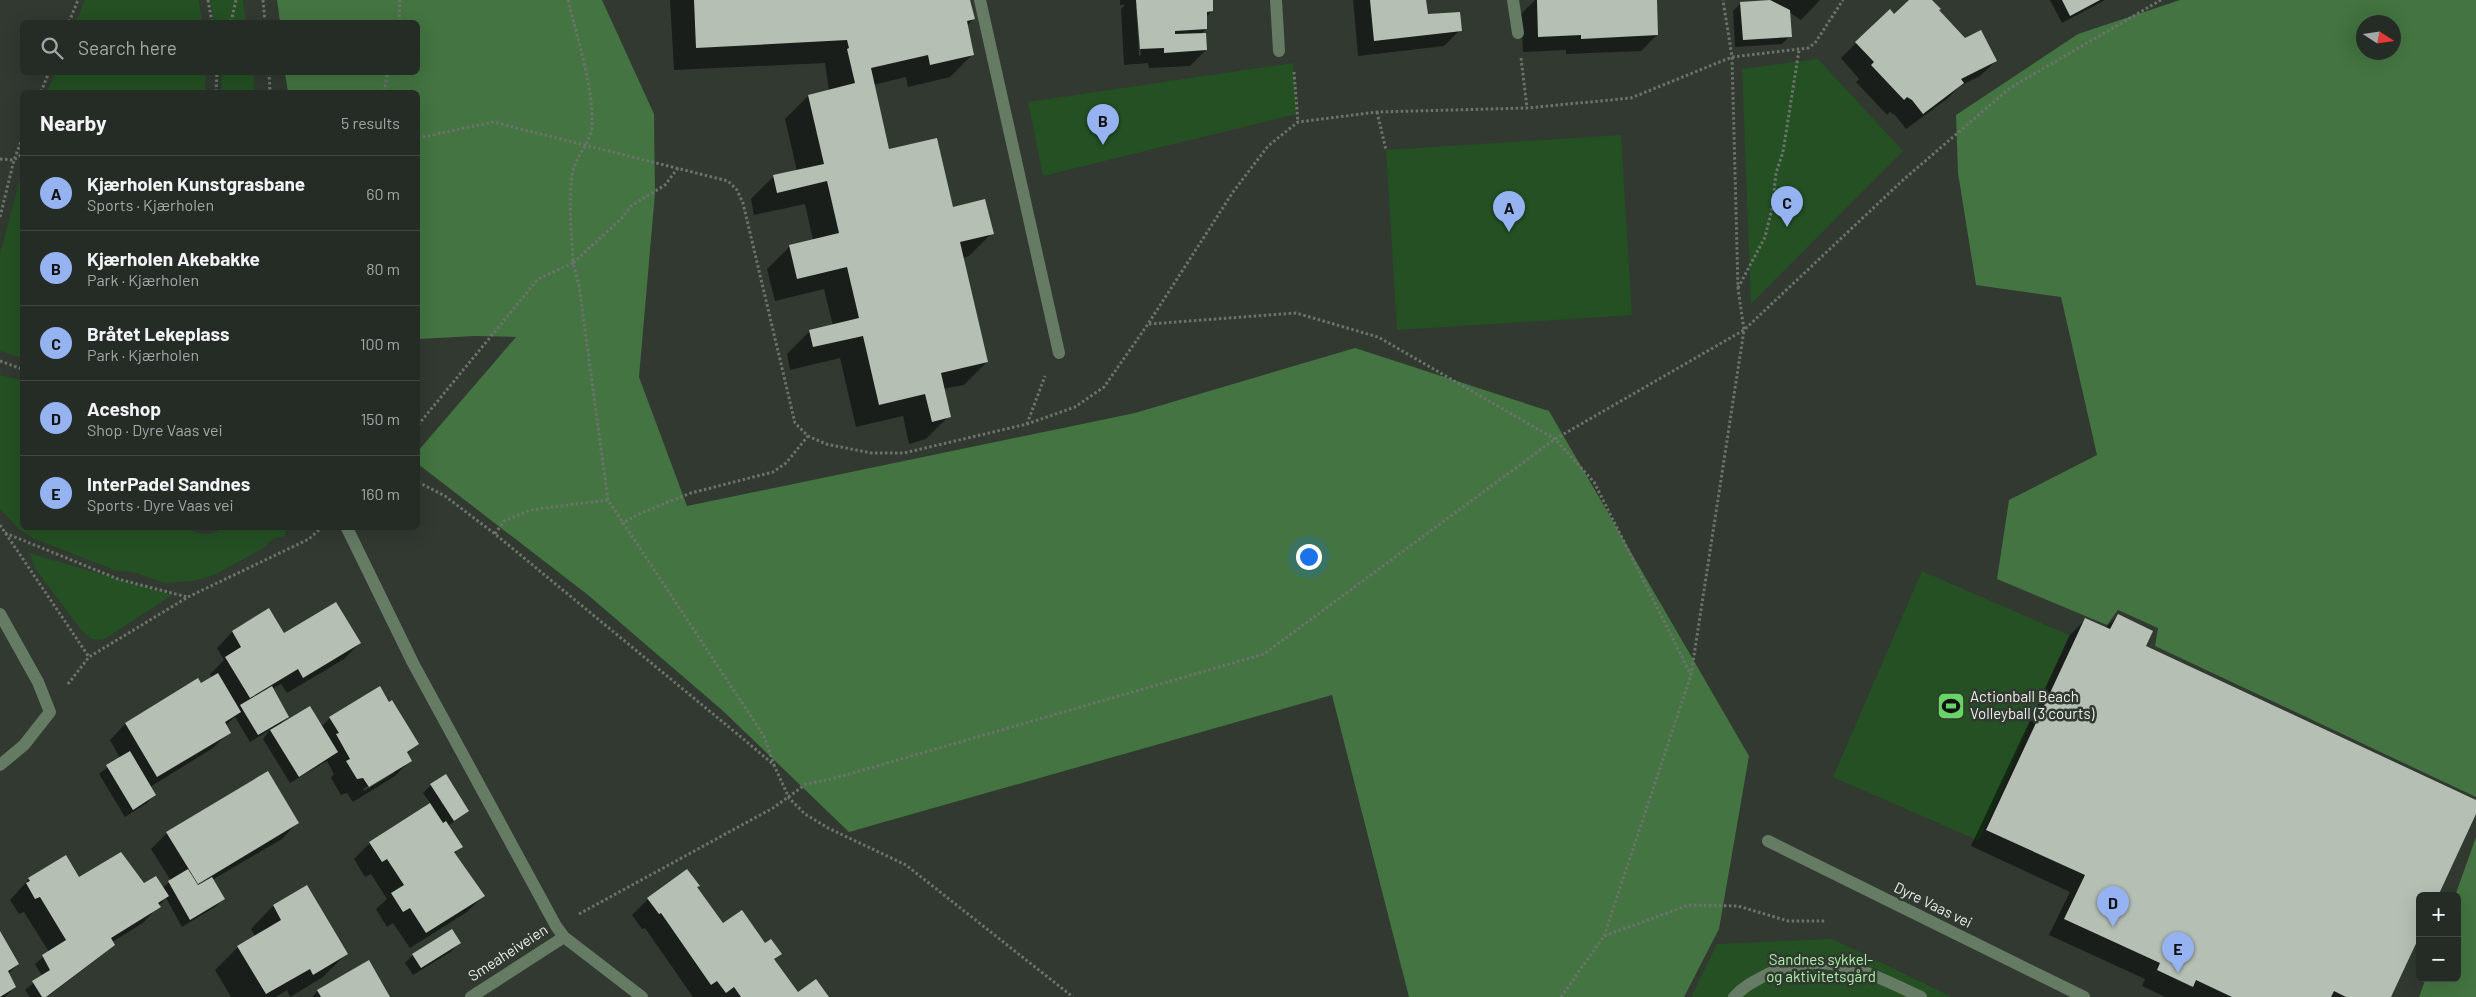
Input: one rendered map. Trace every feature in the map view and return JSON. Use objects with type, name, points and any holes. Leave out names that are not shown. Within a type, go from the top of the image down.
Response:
[{"type":"street","points":[[980,0],[1058,353]]},
{"type":"street","points":[[1276,0],[1280,51]]},
{"type":"street","points":[[1513,0],[1518,33]]},
{"type":"street","points":[[348,530],[413,663],[556,926],[564,937],[642,997]]},
{"type":"street","points":[[0,614],[38,682],[50,712],[24,746],[0,765]]},
{"type":"street","name":"Dyre Vaas vei","points":[[1768,841],[2084,997]]},
{"type":"street","name":"Smeaheiveien","points":[[471,997],[564,937]]},
{"type":"street","points":[[1734,997],[1744,986],[1780,968],[1819,961],[1863,970],[1920,997]]},
{"type":"path","points":[[70,20],[78,0]]},
{"type":"path","points":[[208,0],[212,20]]},
{"type":"path","points":[[231,20],[236,0]]},
{"type":"path","points":[[263,0],[265,20]]},
{"type":"path","points":[[399,20],[400,0]]},
{"type":"path","points":[[568,0],[580,46],[592,113],[591,130],[586,145],[578,156],[572,175],[573,263],[580,294],[608,500],[621,524],[764,736],[774,765],[789,798],[805,814],[828,828],[906,865],[1073,997]]},
{"type":"path","points":[[1561,997],[1604,936],[1691,675],[1744,330],[1738,288],[1732,57],[1723,0]]},
{"type":"path","points":[[420,138],[493,122],[728,181],[737,190],[743,203],[795,423],[808,436],[826,444],[862,451],[904,453],[1027,424],[1074,407],[1104,387],[1148,324],[1233,192],[1268,146],[1298,122],[1377,112],[1527,108],[1631,98],[1732,57],[1799,50],[1815,43],[1843,0]]},
{"type":"path","points":[[556,926],[789,798],[806,784],[832,779],[1264,654],[1555,439],[1744,330],[1904,180],[2010,88],[2161,0]]},
{"type":"path","points":[[1518,33],[1527,108]]},
{"type":"path","points":[[1738,288],[1765,238],[1772,209],[1776,173],[1784,152],[1799,50]]},
{"type":"path","points":[[1280,51],[1293,63],[1298,122]]},
{"type":"path","points":[[42,90],[48,75]]},
{"type":"path","points":[[216,90],[217,75]]},
{"type":"path","points":[[269,75],[270,90]]},
{"type":"path","points":[[384,90],[387,75]]},
{"type":"path","points":[[1377,112],[1386,150]]},
{"type":"path","points":[[0,217],[14,160],[20,145]]},
{"type":"path","points":[[0,159],[14,160],[20,156]]},
{"type":"path","points":[[420,423],[538,279],[573,263],[621,220],[631,206],[665,185],[678,168]]},
{"type":"path","points":[[1148,324],[1296,313],[1378,338],[1555,439],[1594,482],[1691,675]]},
{"type":"path","points":[[1027,424],[1040,385],[1058,353]]},
{"type":"path","points":[[0,361],[20,367]]},
{"type":"path","points":[[621,524],[641,513],[692,493],[772,472],[786,463],[808,436]]},
{"type":"path","points":[[420,483],[445,496],[495,534],[600,618],[774,765]]},
{"type":"path","points":[[495,534],[504,521],[530,510],[608,500]]},
{"type":"path","points":[[0,526],[90,656],[188,597],[309,539],[320,530]]},
{"type":"path","points":[[4,532],[118,579],[188,597]]},
{"type":"path","points":[[1604,936],[1689,905],[1738,906],[1788,922],[1826,921]]},
{"type":"green space","points":[[85,0],[199,0],[202,20],[77,20]]},
{"type":"green space","points":[[210,0],[243,0],[246,20],[214,20]]},
{"type":"green space","points":[[277,0],[602,0],[654,114],[655,193],[639,377],[687,506],[1135,413],[1355,348],[1549,411],[1749,756],[1719,929],[1684,997],[1409,997],[1332,695],[849,832],[722,710],[588,595],[420,466],[420,449],[516,337],[475,336],[420,339],[420,90],[288,90],[285,75],[420,75],[420,20],[280,20]]},
{"type":"green space","points":[[2180,0],[2476,0],[2476,797],[2155,646],[2158,628],[2118,610],[2107,625],[1997,579],[2009,500],[2097,455],[2061,297],[1976,285],[1958,173],[1956,115],[2078,34]]},
{"type":"green space","points":[[1818,59],[1903,151],[1751,304],[1742,69]]},
{"type":"green space","points":[[1293,63],[1297,114],[1043,176],[1028,102]]},
{"type":"green space","points":[[55,75],[206,75],[205,90],[47,90]]},
{"type":"green space","points":[[222,75],[253,75],[255,90],[221,90]]},
{"type":"green space","points":[[1621,135],[1632,315],[1397,330],[1386,150]]},
{"type":"green space","points":[[20,179],[20,357],[0,351],[0,254]]},
{"type":"green space","points":[[0,375],[20,380],[20,530],[0,509]]},
{"type":"green space","points":[[21,530],[191,530],[208,534],[218,530],[286,530],[285,536],[273,539],[262,549],[214,575],[193,581],[165,583],[133,572],[114,570],[33,538]]},
{"type":"green space","points":[[29,553],[172,595],[103,640],[92,639],[82,631],[36,570]]},
{"type":"green space","name":"Actionball Beach Volleyball (3 courts)","points":[[1922,571],[2069,635],[1979,841],[1833,777]]},
{"type":"green space","points":[[2476,837],[2476,997],[2419,997],[2425,982],[2461,982],[2461,892],[2456,892]]},
{"type":"green space","name":"Sandnes sykkel- og aktivitetsgård","points":[[1832,939],[1952,997],[1691,997],[1717,944]]},
{"type":"building","points":[[694,0],[970,0],[975,19],[967,21],[974,55],[930,65],[928,55],[871,68],[889,149],[937,138],[953,207],[985,199],[994,234],[960,242],[988,362],[941,373],[951,417],[932,422],[925,394],[879,405],[863,336],[813,347],[809,330],[859,318],[847,267],[797,279],[789,245],[839,233],[827,181],[777,193],[773,175],[824,164],[808,95],[855,83],[847,49],[849,48],[847,40],[696,48]]},
{"type":"building","points":[[1136,0],[1213,0],[1213,11],[1207,12],[1207,29],[1175,31],[1175,34],[1206,33],[1207,50],[1164,53],[1164,48],[1140,49]]},
{"type":"building","points":[[1370,0],[1426,0],[1428,14],[1460,12],[1462,31],[1374,41]]},
{"type":"building","points":[[1537,0],[1657,0],[1658,35],[1581,39],[1581,35],[1538,37]]},
{"type":"building","points":[[1770,0],[1790,10],[1792,37],[1743,40],[1740,2]]},
{"type":"building","points":[[1909,0],[1932,0],[1965,38],[1981,30],[1997,61],[1961,79],[1964,83],[1923,114],[1912,100],[1907,97],[1904,100],[1871,65],[1874,62],[1855,42],[1890,9],[1894,14]]},
{"type":"building","points":[[2062,0],[2100,0],[2070,16]]},
{"type":"building","points":[[336,602],[361,643],[303,678],[298,669],[250,698],[225,657],[241,647],[232,631],[269,608],[284,633]]},
{"type":"building","points":[[2118,614],[2153,631],[2146,646],[2476,800],[2476,814],[2440,892],[2416,892],[2416,944],[2391,997],[2346,997],[2334,991],[2331,997],[2232,997],[2196,980],[2193,987],[2157,970],[2160,963],[2064,919],[2085,875],[1986,830],[2085,618],[2110,629]]},
{"type":"building","points":[[218,673],[241,712],[225,722],[231,733],[157,777],[125,723],[198,678],[201,683]]},
{"type":"building","points":[[272,686],[289,717],[258,735],[240,705]]},
{"type":"building","points":[[380,686],[389,702],[392,700],[419,744],[407,752],[412,761],[369,787],[363,778],[357,779],[346,761],[350,759],[336,734],[339,733],[329,717]]},
{"type":"building","points":[[310,706],[338,752],[299,777],[270,730]]},
{"type":"building","points":[[130,751],[156,795],[133,810],[106,765]]},
{"type":"building","points":[[268,771],[299,823],[198,884],[166,832]]},
{"type":"building","points":[[446,774],[469,811],[454,821],[430,784]]},
{"type":"building","points":[[430,803],[443,823],[446,821],[463,847],[454,852],[485,896],[426,933],[410,908],[403,912],[391,893],[404,885],[387,859],[382,862],[369,842]]},
{"type":"building","points":[[121,852],[144,883],[156,876],[169,896],[158,903],[161,907],[111,938],[115,945],[46,997],[42,997],[32,981],[50,970],[42,955],[66,940],[40,897],[35,899],[26,883],[30,881],[28,878],[66,855],[79,877]]},
{"type":"building","points":[[188,869],[198,885],[212,877],[225,899],[190,920],[168,881]]},
{"type":"building","points":[[687,869],[700,886],[697,887],[723,923],[742,910],[765,943],[771,939],[782,954],[774,959],[798,992],[816,979],[829,997],[741,997],[734,987],[726,993],[717,981],[711,985],[661,913],[659,914],[647,898]]},
{"type":"building","points":[[307,885],[348,954],[313,975],[310,969],[266,994],[237,946],[281,920],[273,905]]},
{"type":"building","points":[[452,929],[461,943],[421,968],[412,954]]},
{"type":"building","points":[[0,931],[19,964],[8,971],[16,987],[0,997]]},
{"type":"building","points":[[369,960],[390,997],[321,997],[317,990]]},
{"type":"place","name":"Kjærholen Akebakke","points":[[1103,145]]},
{"type":"place","name":"Bråtet Lekeplass","points":[[1787,227]]},
{"type":"place","name":"Kjærholen Kunstgrasbane","points":[[1509,232]]},
{"type":"place","name":"Actionball Beach Volleyball (3 courts)","points":[[1951,706]]},
{"type":"place","name":"Aceshop","points":[[2113,927]]},
{"type":"place","name":"InterPadel Sandnes","points":[[2178,973]]}]
